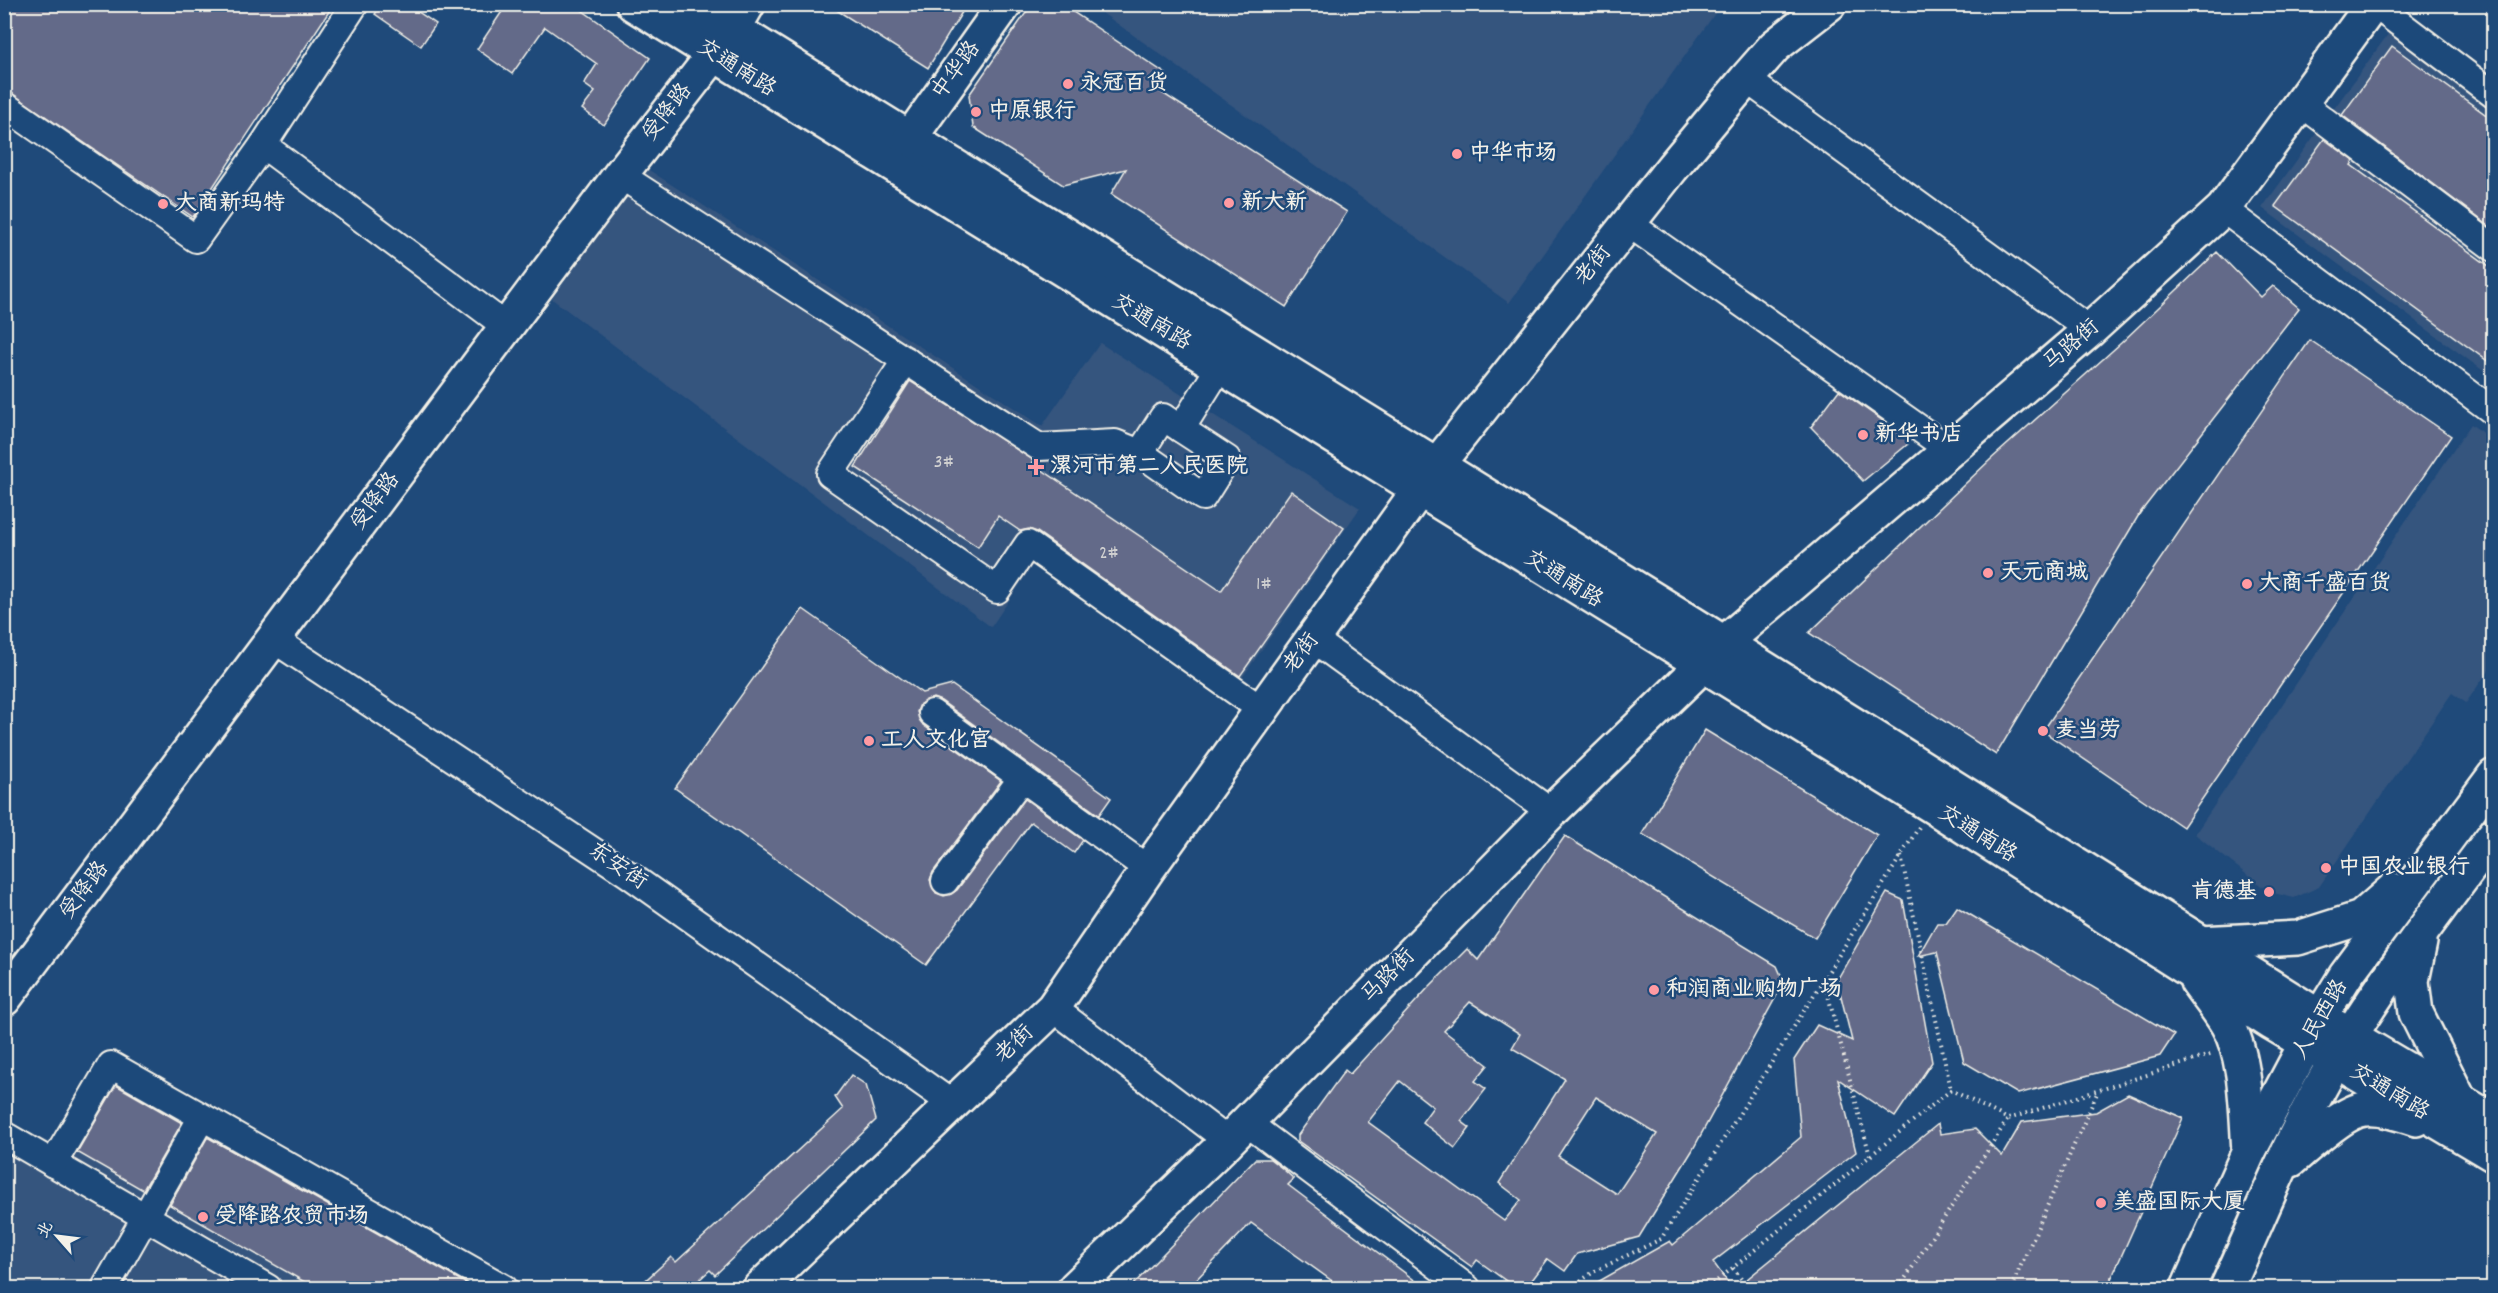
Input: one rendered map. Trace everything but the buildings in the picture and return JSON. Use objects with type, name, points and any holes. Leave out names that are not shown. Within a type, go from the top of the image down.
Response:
[{"type":"main road","name":"交通南路","points":[[633,4],[731,30],[910,138],[1428,478],[1714,654],[2313,1031],[2454,1115],[2493,1155]]},
{"type":"main road","name":"交通南路","points":[[693,4],[1221,365],[1428,478]]},
{"type":"main road","name":"中华路","points":[[910,138],[1005,4]]},
{"type":"main road","name":"老街","points":[[760,1288],[1053,1008],[1148,869],[1428,478],[1628,223],[1746,79],[1775,46],[1829,4]]},
{"type":"main road","name":"马路街","points":[[1075,1288],[1237,1131],[1551,812],[1714,654],[2090,330],[2223,209],[2374,4]]},
{"type":"main road","name":"受降路","points":[[4,999],[731,30]]},
{"type":"main road","name":"交通南路","points":[[1714,654],[1932,806],[2193,954]]},
{"type":"main road","name":"人民西路","points":[[2188,1288],[2249,1151],[2313,1031],[2346,975],[2493,776]]},
{"type":"main road","name":"人民西路","points":[[2227,1288],[2280,1169],[2343,1048],[2493,835]]},
{"type":"main road","points":[[2249,1151],[2243,1080],[2236,1047],[2228,1025],[2193,954],[2298,938],[2361,918],[2442,847]]},
{"type":"main road","points":[[2280,1169],[2333,1124],[2363,1109],[2454,1115],[2416,1013],[2412,981],[2422,934]]},
{"type":"main road","name":"交通南路","points":[[2454,1115],[2493,1121]]},
{"type":"street","points":[[4,105],[196,239],[263,145],[355,4]]},
{"type":"street","points":[[2374,4],[2493,95]]},
{"type":"street","points":[[1746,79],[2090,330]]},
{"type":"street","points":[[2301,103],[2493,248]]},
{"type":"street","points":[[263,145],[507,327]]},
{"type":"street","points":[[620,175],[1039,447],[1115,443],[1140,453],[1203,497],[1227,459],[1164,417],[1140,453]]},
{"type":"street","points":[[2223,209],[2493,412]]},
{"type":"street","points":[[1628,223],[1950,450]]},
{"type":"street","points":[[906,360],[830,474],[997,590],[1028,544],[1262,710]]},
{"type":"street","points":[[1181,429],[1221,365]]},
{"type":"street","name":"东安街","points":[[273,639],[628,874],[954,1105]]},
{"type":"street","points":[[1313,639],[1551,812]]},
{"type":"street","points":[[932,712],[1148,869]]},
{"type":"street","points":[[945,881],[1022,778]]},
{"type":"street","points":[[1053,1008],[1467,1288]]},
{"type":"street","points":[[53,1164],[111,1065],[504,1288]]},
{"type":"street","points":[[105,1288],[201,1117]]},
{"type":"street","points":[[4,1135],[268,1288]]},
{"type":"path","points":[[1570,1288],[1594,1271],[1661,1239],[1932,806]]},
{"type":"path","points":[[1901,856],[1951,1090]]},
{"type":"path","points":[[1824,979],[1870,1156]]},
{"type":"path","points":[[1899,1288],[2008,1119],[2236,1047]]},
{"type":"path","points":[[1951,1090],[2008,1119]]},
{"type":"path","points":[[1708,1288],[1951,1090]]},
{"type":"path","points":[[2011,1288],[2099,1090]]},
{"type":"path","points":[[1733,1268],[1748,1288]]},
{"type":"shaded area","name":"中华市场","points":[[1091,5],[1721,5],[1509,303]]},
{"type":"shaded area","points":[[2391,30],[2493,108],[2493,378],[2262,208]]},
{"type":"shaded area","name":"漯河市第二人民医院","points":[[646,168],[1042,426],[1100,343],[1360,508],[1229,697],[1035,562],[991,627],[552,299]]},
{"type":"shaded area","points":[[2471,424],[2493,441],[2493,664],[2466,703],[2452,693],[2319,887],[2294,898],[2269,892],[2195,834]]},
{"type":"shaded area","name":"受降路农贸市场","points":[[112,1052],[527,1288],[5,1288],[4,1118],[55,1146]]},
{"type":"place","name":"永冠百货","points":[[1068,84]]},
{"type":"place","name":"中原银行","points":[[976,112]]},
{"type":"place","name":"中华市场","points":[[1457,154]]},
{"type":"place","name":"新大新","points":[[1229,203]]},
{"type":"place","name":"大商新玛特","points":[[163,204]]},
{"type":"place","name":"新华书店","points":[[1863,435]]},
{"type":"place","name":"漯河市第二人民医院","points":[[1036,467]]},
{"type":"place","name":"天元商城","points":[[1988,573]]},
{"type":"place","name":"大商千盛百货","points":[[2247,584]]},
{"type":"place","name":"麦当劳","points":[[2043,731]]},
{"type":"place","name":"工人文化宫","points":[[869,741]]},
{"type":"place","name":"中国农业银行","points":[[2326,868]]},
{"type":"place","name":"肯德基","points":[[2269,892]]},
{"type":"place","name":"和润商业购物广场","points":[[1654,990]]},
{"type":"place","name":"美盛国际大厦","points":[[2101,1203]]},
{"type":"place","name":"受降路农贸市场","points":[[203,1217]]}]
